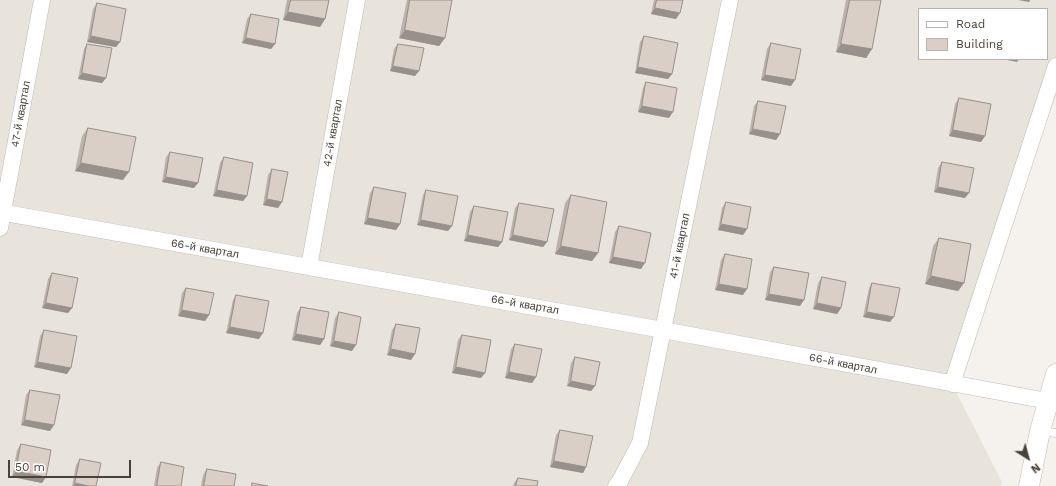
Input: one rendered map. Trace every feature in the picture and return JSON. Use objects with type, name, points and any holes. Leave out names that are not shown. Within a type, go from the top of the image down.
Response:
[{"type":"street","name":"47-й квартал","points":[[1,218],[42,0]]},
{"type":"street","name":"42-й квартал","points":[[309,267],[357,0]]},
{"type":"street","name":"41-й квартал","points":[[616,486],[620,482],[640,443],[730,0]]},
{"type":"street","points":[[952,384],[1056,66]]},
{"type":"street","name":"66-й квартал","points":[[1,218],[309,267],[663,330],[1048,402]]},
{"type":"street","points":[[1029,486],[1048,432],[1048,402],[1056,374]]},
{"type":"shaded area","points":[[0,0],[1056,0],[1056,95],[952,384],[1002,482],[1001,486],[0,486]]},
{"type":"building","points":[[291,0],[329,0],[325,19],[288,12]]},
{"type":"building","points":[[410,0],[452,0],[445,38],[405,30]]},
{"type":"building","points":[[657,0],[683,0],[680,13],[655,8]]},
{"type":"building","points":[[850,0],[881,0],[872,49],[841,44]]},
{"type":"building","points":[[97,3],[126,9],[120,42],[91,36]]},
{"type":"building","points":[[251,14],[279,19],[275,44],[246,38]]},
{"type":"building","points":[[644,36],[678,43],[672,74],[638,67]]},
{"type":"building","points":[[771,43],[801,49],[795,80],[765,75]]},
{"type":"building","points":[[87,44],[112,48],[106,78],[82,73]]},
{"type":"building","points":[[398,44],[424,48],[419,71],[393,66]]},
{"type":"building","points":[[646,82],[677,88],[673,112],[642,106]]},
{"type":"building","points":[[959,98],[991,104],[985,136],[953,130]]},
{"type":"building","points":[[758,101],[786,106],[780,134],[753,129]]},
{"type":"building","points":[[88,128],[136,137],[129,172],[81,163]]},
{"type":"building","points":[[170,152],[203,158],[198,183],[166,177]]},
{"type":"building","points":[[224,157],[253,163],[247,196],[217,190]]},
{"type":"building","points":[[942,162],[974,168],[969,193],[938,187]]},
{"type":"building","points":[[272,169],[288,172],[282,202],[267,199]]},
{"type":"building","points":[[374,187],[406,193],[400,224],[368,218]]},
{"type":"building","points":[[426,190],[458,196],[452,226],[421,220]]},
{"type":"building","points":[[571,195],[607,202],[598,253],[561,246]]},
{"type":"building","points":[[726,202],[751,207],[747,229],[721,224]]},
{"type":"building","points":[[519,203],[554,209],[547,242],[513,235]]},
{"type":"building","points":[[474,206],[508,212],[502,242],[468,235]]},
{"type":"building","points":[[619,226],[651,233],[645,263],[613,257]]},
{"type":"building","points":[[939,238],[971,244],[964,283],[931,276]]},
{"type":"building","points":[[725,254],[752,259],[747,289],[719,284]]},
{"type":"building","points":[[774,267],[809,273],[804,300],[769,294]]},
{"type":"building","points":[[52,273],[78,278],[72,308],[46,303]]},
{"type":"building","points":[[822,277],[846,282],[841,308],[817,303]]},
{"type":"building","points":[[872,283],[900,288],[894,317],[867,312]]},
{"type":"building","points":[[186,288],[214,293],[209,315],[182,310]]},
{"type":"building","points":[[236,295],[269,301],[263,333],[230,327]]},
{"type":"building","points":[[301,307],[329,312],[324,339],[296,334]]},
{"type":"building","points":[[339,312],[361,317],[356,345],[334,341]]},
{"type":"building","points":[[396,324],[420,328],[415,354],[391,349]]},
{"type":"building","points":[[44,330],[77,336],[71,368],[38,362]]},
{"type":"building","points":[[462,335],[491,340],[485,373],[456,367]]},
{"type":"building","points":[[515,344],[542,349],[536,377],[509,372]]},
{"type":"building","points":[[575,357],[600,362],[595,386],[571,381]]},
{"type":"building","points":[[30,390],[60,395],[54,425],[25,420]]},
{"type":"building","points":[[560,430],[593,436],[586,467],[554,461]]},
{"type":"building","points":[[21,444],[51,450],[46,477],[16,471]]},
{"type":"building","points":[[80,459],[101,463],[96,486],[75,483]]},
{"type":"building","points":[[161,462],[184,467],[181,486],[157,486]]},
{"type":"building","points":[[207,469],[236,474],[234,486],[204,486]]},
{"type":"building","points":[[518,478],[538,481],[537,486],[516,486]]},
{"type":"building","points":[[252,483],[268,486],[252,486]]}]
